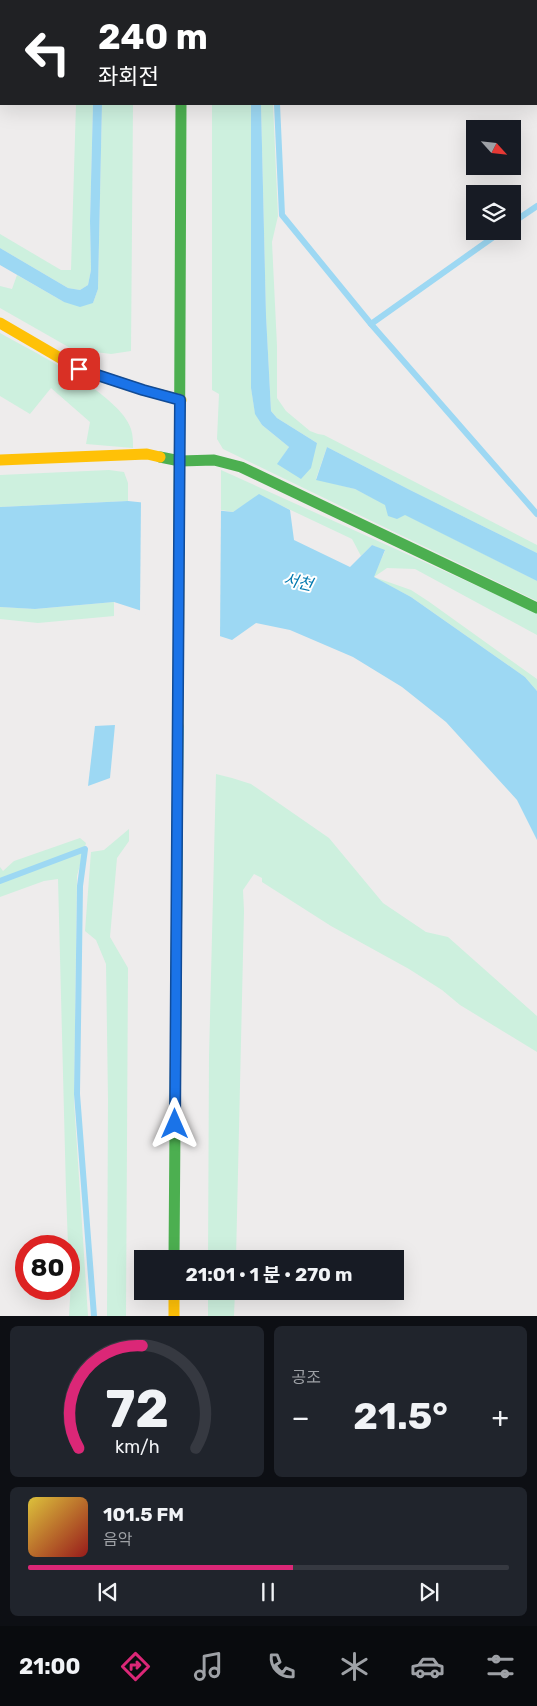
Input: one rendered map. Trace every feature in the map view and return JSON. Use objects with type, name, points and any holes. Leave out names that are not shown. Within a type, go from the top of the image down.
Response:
[{"type":"main road","points":[[174,1250],[181,105]]},
{"type":"main road","points":[[0,323],[79,369],[180,400]]},
{"type":"main road","points":[[0,460],[147,454],[180,462],[214,460],[241,467],[537,608]]},
{"type":"main road","points":[[174,1300],[174,1316]]},
{"type":"green space","points":[[76,105],[93,105],[90,221],[91,270],[88,285],[80,290],[68,288],[0,248],[0,234],[61,270],[71,270]]},
{"type":"green space","points":[[102,105],[133,105],[131,351],[111,354],[72,349],[0,308],[0,286],[12,289],[17,275],[64,302],[93,303],[98,289]]},
{"type":"green space","points":[[212,105],[251,105],[251,388],[255,413],[262,425],[289,447],[278,464],[317,443],[277,418],[271,411],[266,315],[261,105],[273,105],[278,216],[272,242],[277,346],[277,398],[286,411],[310,431],[324,435],[537,545],[537,553],[327,447],[316,479],[355,489],[537,581],[537,601],[223,449],[217,439],[219,394],[212,390]]},
{"type":"green space","points":[[0,333],[74,375],[111,402],[124,416],[131,429],[133,448],[86,444],[90,422],[51,388],[30,414],[0,396]]},
{"type":"green space","points":[[109,470],[124,472],[128,483],[128,501],[0,507],[0,475]]},
{"type":"green space","points":[[221,470],[537,613],[537,635],[415,569],[387,568],[374,577],[411,590],[428,601],[537,679],[537,691],[525,677],[411,597],[373,577],[385,551],[372,545],[361,556],[352,539],[259,495],[233,512],[221,510]]},
{"type":"green space","points":[[114,602],[114,616],[38,623],[0,619],[0,607],[35,609]]},
{"type":"green space","points":[[216,774],[251,784],[329,838],[383,903],[426,932],[448,937],[537,1016],[537,1052],[460,1005],[442,990],[409,969],[331,926],[262,882],[262,878],[254,874],[243,890],[236,1250],[208,1250],[209,1057]]},
{"type":"green space","points":[[129,829],[129,841],[117,858],[110,937],[128,968],[126,1316],[107,1316],[108,1099],[106,964],[96,940],[85,931],[91,852],[104,850]]},
{"type":"green space","points":[[80,838],[86,843],[77,876],[74,1101],[88,1316],[69,1316],[70,1300],[80,1300],[80,1235],[68,1235],[58,879],[44,881],[0,897],[0,867],[3,871],[14,861]]},
{"type":"green space","points":[[208,1300],[235,1300],[234,1316],[208,1316]]},
{"type":"water","points":[[93,105],[102,105],[98,289],[93,303],[80,307],[64,302],[0,265],[0,248],[68,288],[80,290],[88,285],[91,270],[90,221]]},
{"type":"water","points":[[251,105],[261,105],[266,315],[271,411],[277,418],[317,443],[311,468],[301,479],[277,464],[289,447],[262,425],[255,414],[251,388]]},
{"type":"water","points":[[327,447],[537,553],[537,581],[405,515],[397,519],[388,516],[385,505],[355,489],[316,480]]},
{"type":"water","name":"서천","points":[[259,494],[290,510],[294,540],[350,567],[372,545],[385,550],[374,577],[411,597],[525,677],[537,691],[537,840],[517,800],[446,722],[402,687],[353,657],[290,630],[256,623],[232,640],[114,602],[35,609],[0,607],[0,507],[128,501],[233,512]]},
{"type":"water","points":[[115,725],[110,778],[88,786],[95,726]]},
{"type":"pier","points":[[141,499],[221,508],[220,639],[140,613]]},
{"type":"waterway","points":[[277,105],[282,215],[371,324],[537,514]]},
{"type":"waterway","points":[[521,217],[537,206]]},
{"type":"waterway","points":[[371,324],[489,240]]},
{"type":"waterway","points":[[0,881],[85,849],[80,886],[77,1094],[94,1316]]},
{"type":"traffic: fast","points":[[179,554],[181,105]]},
{"type":"traffic: fast","points":[[160,457],[180,461],[214,460],[241,467],[537,608]]},
{"type":"traffic: fast","points":[[174,1250],[178,726]]},
{"type":"traffic: slow","points":[[0,323],[79,369],[181,400]]},
{"type":"traffic: slow","points":[[0,460],[147,454],[160,457]]},
{"type":"traffic: slow","points":[[178,726],[179,554]]},
{"type":"traffic: slow","points":[[174,1300],[174,1316]]},
{"type":"route","points":[[79,369],[180,400],[175,1124]]}]
